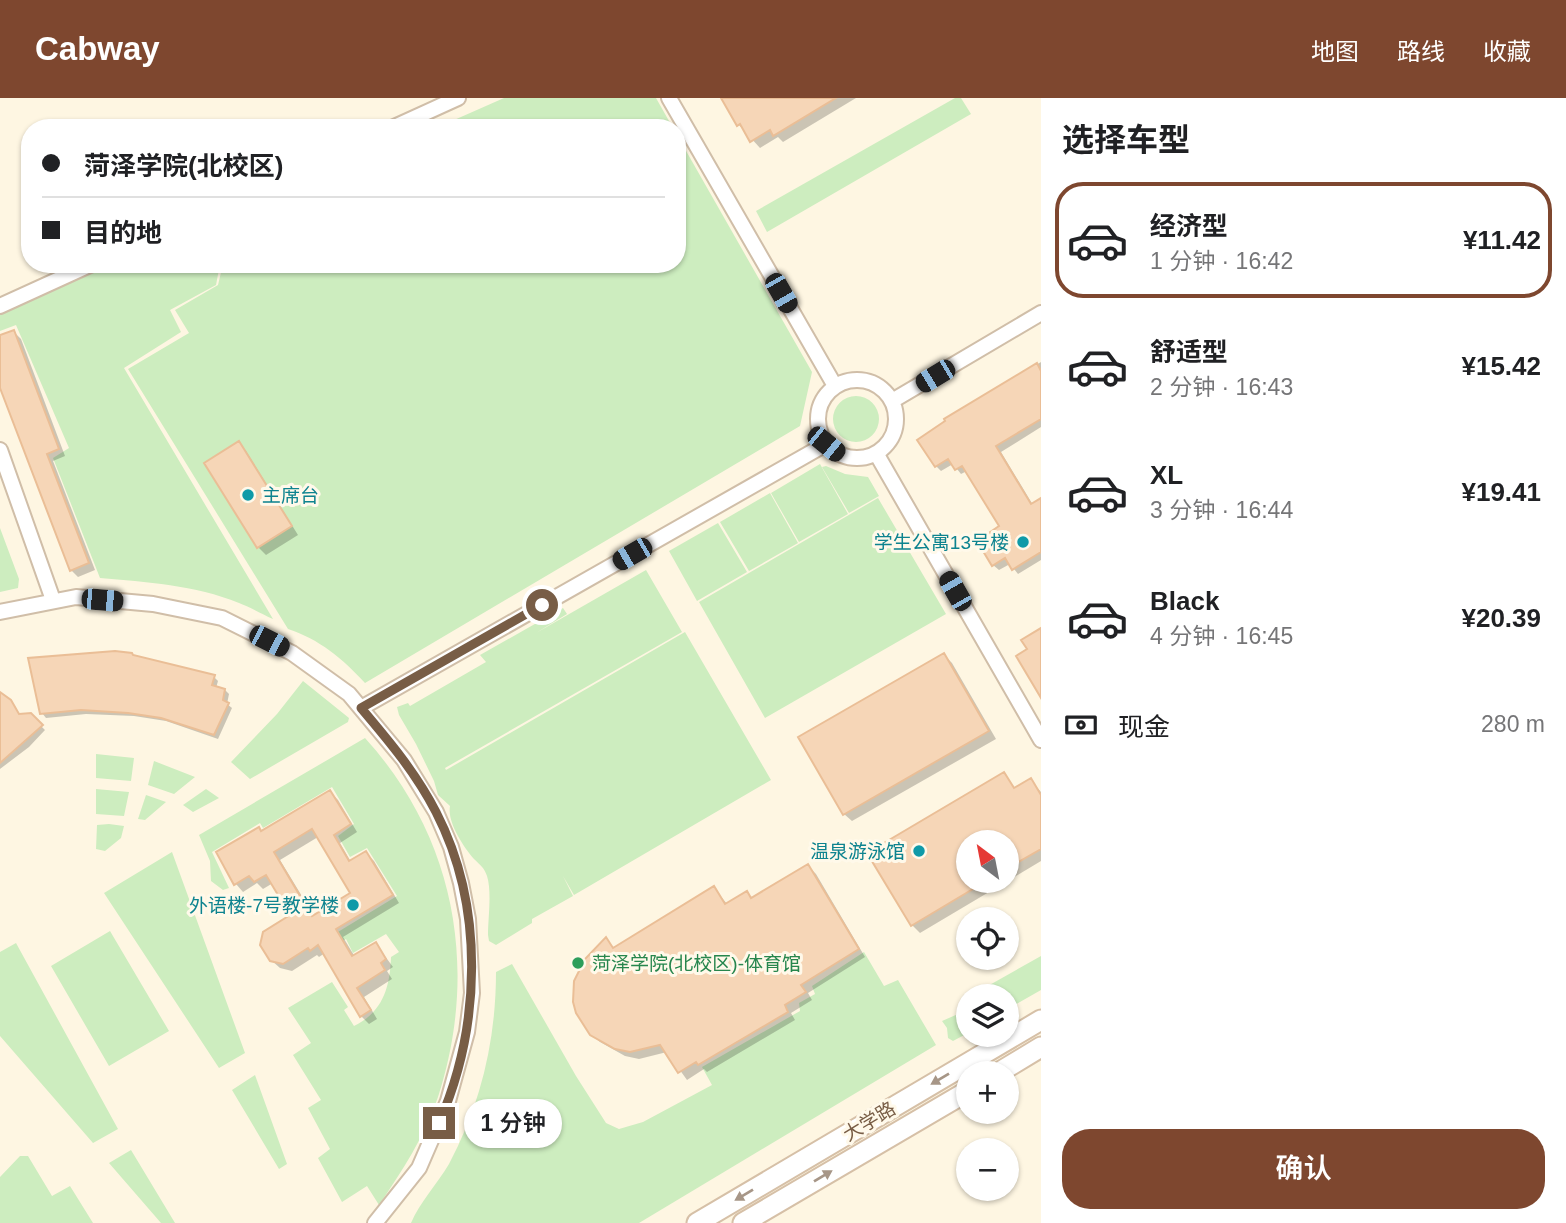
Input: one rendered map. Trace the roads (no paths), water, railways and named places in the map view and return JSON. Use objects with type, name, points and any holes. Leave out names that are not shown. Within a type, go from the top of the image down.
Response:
[{"type":"main road","name":"大学路","points":[[697,1223],[1041,1020]]},
{"type":"main road","points":[[1018,1061],[1041,1047]]},
{"type":"main road","name":"大学路","points":[[743,1223],[956,1098]]},
{"type":"street","points":[[412,119],[457,98]]},
{"type":"street","points":[[669,98],[681,119]]},
{"type":"street","points":[[686,127],[835,386]]},
{"type":"street","points":[[0,306],[72,273]]},
{"type":"street","points":[[892,401],[1041,313]]},
{"type":"street","points":[[860,379],[873,383],[884,390],[892,401],[897,417],[894,433],[885,447],[876,453],[855,458],[839,454],[826,444],[818,429],[817,413],[823,398],[835,386],[847,380],[860,379]]},
{"type":"street","points":[[361,708],[826,444]]},
{"type":"street","points":[[0,450],[52,600]]},
{"type":"street","points":[[876,453],[1041,740]]},
{"type":"street","points":[[0,612],[76,597],[153,604],[222,618],[292,653],[349,694],[404,760],[436,812],[451,847],[461,883],[471,955],[467,1032],[448,1101],[419,1168],[375,1223]]},
{"type":"place","name":"主席台","points":[[248,495]]},
{"type":"place","name":"学生公寓13号楼","points":[[1023,542]]},
{"type":"place","name":"温泉游泳馆","points":[[919,851]]},
{"type":"place","name":"外语楼-7号教学楼","points":[[353,905]]},
{"type":"place","name":"菏泽学院(北校区)-体育馆","points":[[578,963]]}]
